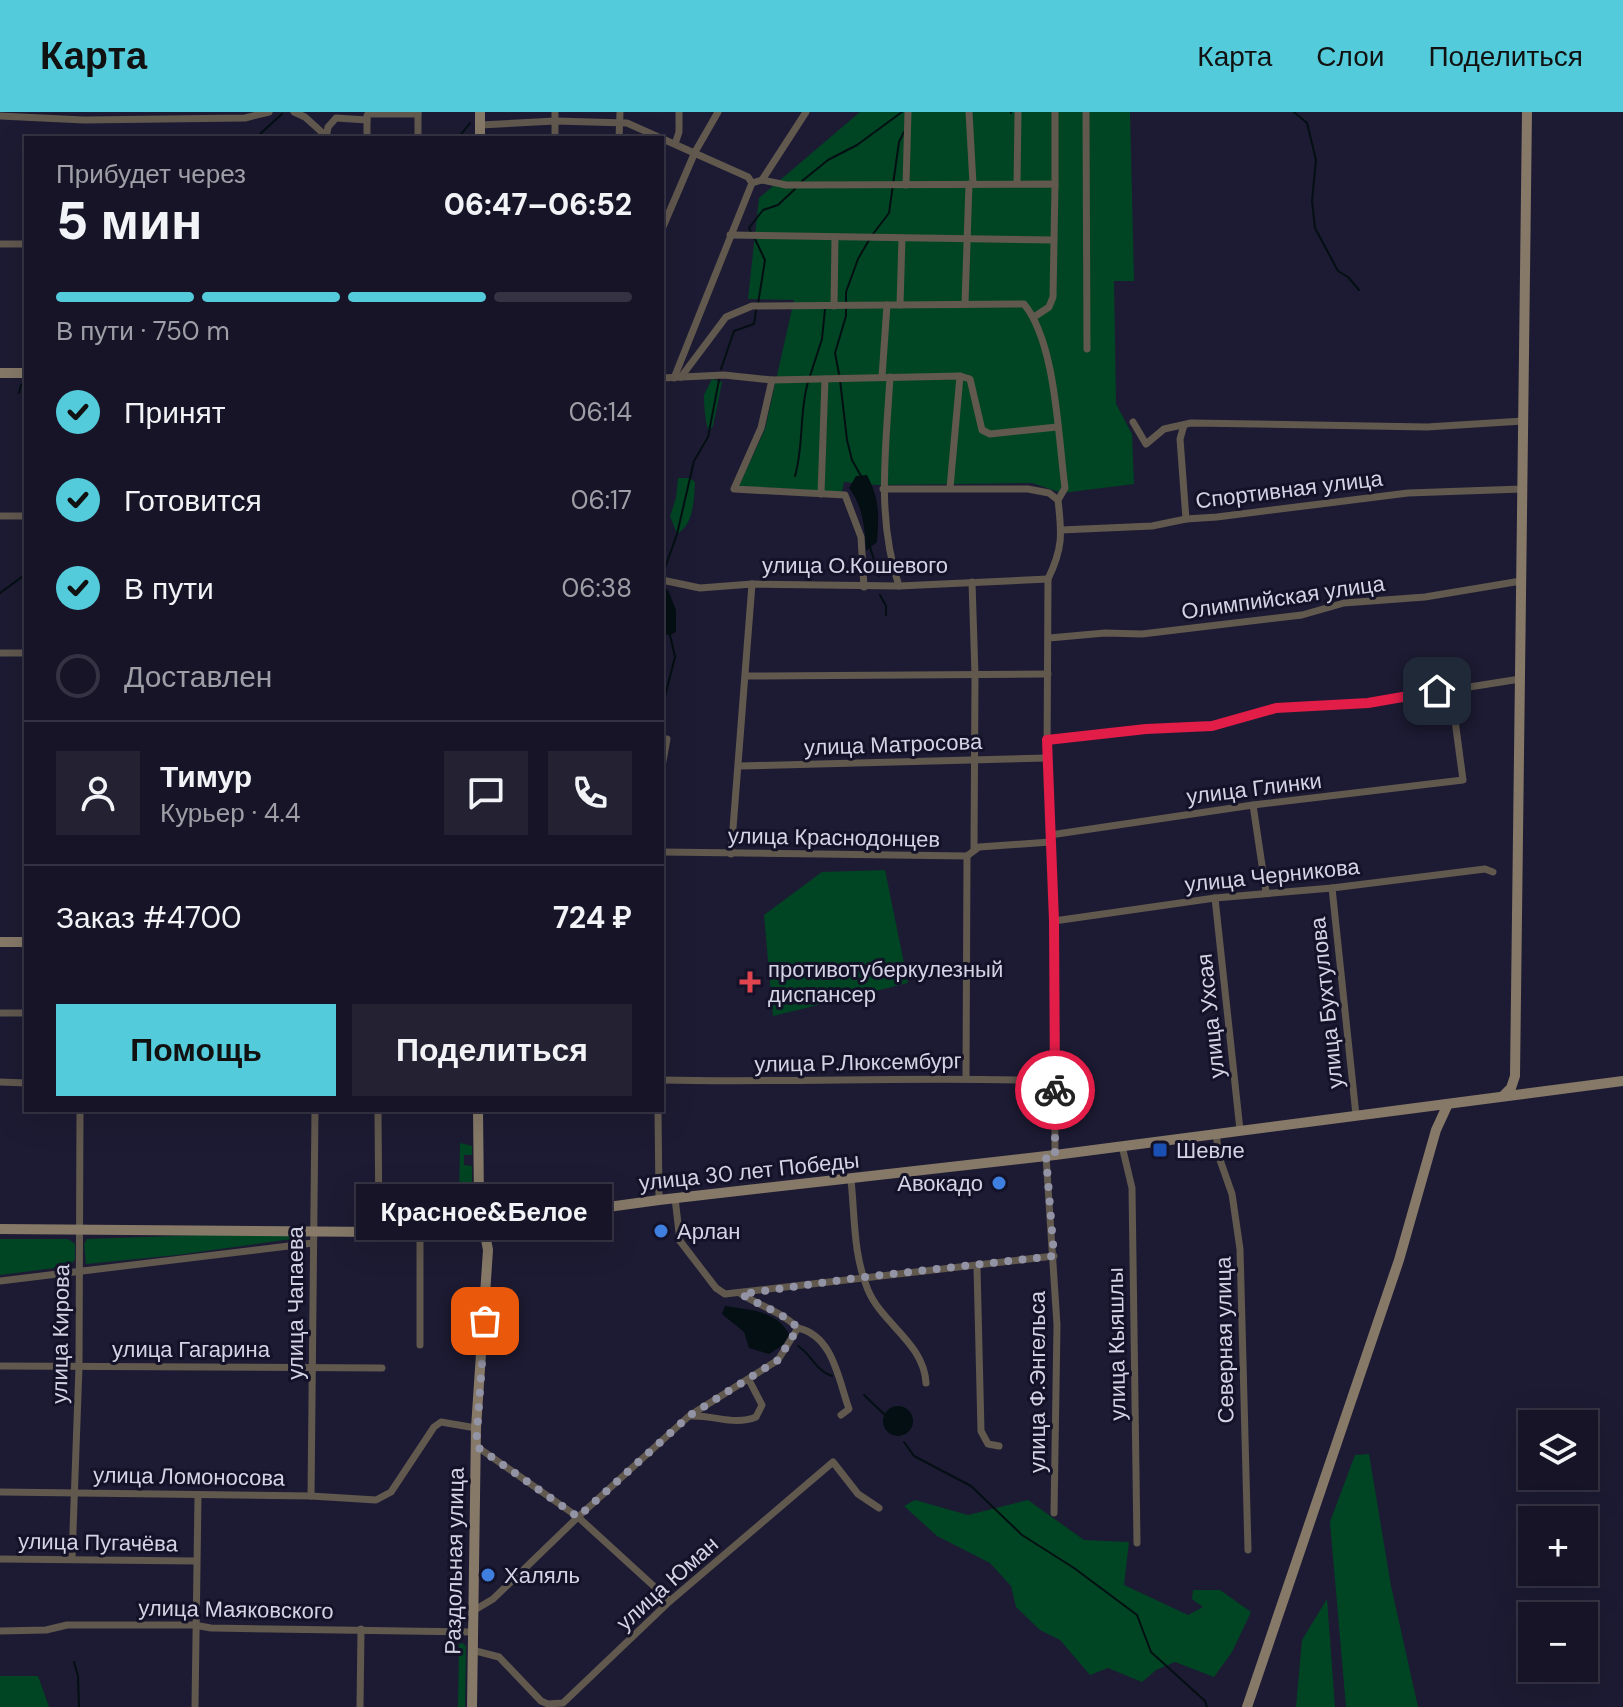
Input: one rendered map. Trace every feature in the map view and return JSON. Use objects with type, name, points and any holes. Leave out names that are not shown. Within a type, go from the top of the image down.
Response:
[{"type":"street","points":[[0,116],[245,118],[269,112]]},
{"type":"street","points":[[294,112],[305,117],[325,136]]},
{"type":"street","points":[[480,112],[480,136]]},
{"type":"street","points":[[555,112],[555,136]]},
{"type":"street","points":[[619,136],[620,112]]},
{"type":"street","points":[[675,144],[679,132],[679,112]]},
{"type":"street","points":[[664,224],[695,152],[718,112]]},
{"type":"street","points":[[762,180],[806,112]]},
{"type":"street","points":[[906,185],[908,112]]},
{"type":"street","points":[[965,304],[971,184],[969,112]]},
{"type":"street","points":[[1017,184],[1018,112]]},
{"type":"street","points":[[677,378],[726,317],[752,306],[1024,304],[1034,317],[1049,307],[1053,297],[1055,112]]},
{"type":"street","points":[[1086,112],[1087,349]]},
{"type":"street","points":[[1502,1096],[1514,1083],[1515,1066],[1527,112]]},
{"type":"street","points":[[326,136],[328,127],[336,118],[418,113],[418,136]]},
{"type":"street","points":[[367,115],[367,136]]},
{"type":"street","points":[[480,125],[555,121],[627,123],[657,136]]},
{"type":"street","points":[[664,139],[748,177],[752,183]]},
{"type":"street","points":[[752,183],[762,180],[786,185],[1055,184]]},
{"type":"street","points":[[677,378],[752,183]]},
{"type":"street","points":[[730,235],[1054,240]]},
{"type":"street","points":[[834,306],[835,237]]},
{"type":"street","points":[[900,305],[902,238]]},
{"type":"street","points":[[0,244],[24,244]]},
{"type":"street","points":[[887,305],[883,489],[889,556],[899,586]]},
{"type":"street","name":"улица Ф.Энгельса","points":[[1034,317],[1047,353],[1065,488],[1058,500],[1061,530],[1059,556],[1048,579],[1047,758],[1054,921],[1055,1081],[1050,1155],[1057,1325],[1054,1513]]},
{"type":"street","points":[[0,373],[24,373]]},
{"type":"street","points":[[664,378],[724,375],[772,380],[960,376],[970,379],[982,430],[990,434],[1057,427]]},
{"type":"street","points":[[950,488],[960,376]]},
{"type":"street","points":[[821,494],[825,379]]},
{"type":"street","points":[[772,380],[761,428],[734,489],[845,495],[861,537],[864,587]]},
{"type":"street","points":[[1133,422],[1146,444],[1164,429],[1184,425],[1427,427],[1523,421]]},
{"type":"street","points":[[1184,425],[1180,439],[1186,519]]},
{"type":"street","points":[[883,489],[1028,489],[1049,493],[1058,500]]},
{"type":"street","name":"Спортивная улица","points":[[1061,530],[1152,526],[1186,519],[1408,493],[1522,489]]},
{"type":"street","points":[[0,516],[24,516]]},
{"type":"street","name":"улица О.Кошевого","points":[[664,580],[700,588],[752,584],[864,587],[1048,579]]},
{"type":"street","name":"Олимпийская улица","points":[[1049,638],[1105,633],[1142,634],[1302,615],[1344,603],[1425,597],[1521,581]]},
{"type":"street","points":[[972,582],[974,850],[1050,838]]},
{"type":"street","points":[[731,854],[752,584]]},
{"type":"street","points":[[0,653],[24,653]]},
{"type":"street","points":[[746,676],[1048,674]]},
{"type":"street","points":[[1047,740],[1146,729],[1212,726],[1276,708],[1368,703],[1520,679]]},
{"type":"street","name":"улица Глинки","points":[[1050,838],[1253,805],[1463,780],[1449,690]]},
{"type":"street","points":[[664,755],[667,739]]},
{"type":"street","name":"улица Матросова","points":[[740,766],[1047,758]]},
{"type":"street","points":[[1253,805],[1266,892]]},
{"type":"street","name":"улица Краснодонцев","points":[[664,852],[967,856],[974,850]]},
{"type":"street","points":[[966,1077],[967,856]]},
{"type":"street","name":"улица Черникова","points":[[1054,921],[1266,892],[1332,888],[1485,869],[1493,872]]},
{"type":"street","name":"улица Бухтулова","points":[[1332,888],[1356,1115]]},
{"type":"street","name":"улица Ухсая","points":[[1215,898],[1240,1130]]},
{"type":"street","points":[[0,942],[24,942]]},
{"type":"street","points":[[0,1013],[24,1013]]},
{"type":"street","points":[[1515,1066],[1521,1079],[1535,1092]]},
{"type":"street","name":"улица Р.Люксембург","points":[[664,1080],[738,1082],[966,1077],[1055,1081]]},
{"type":"street","points":[[1247,1707],[1399,1260],[1436,1130],[1448,1104],[1623,1081]]},
{"type":"street","points":[[0,1082],[24,1083]]},
{"type":"street","name":"улица 30 лет Победы","points":[[0,1281],[313,1238],[485,1224],[1448,1104]]},
{"type":"street","points":[[1414,1109],[1428,1117],[1436,1130]]},
{"type":"street","name":"улица Кирова","points":[[72,1558],[79,1367],[80,1112]]},
{"type":"street","name":"улица Чапаева","points":[[311,1496],[315,1112]]},
{"type":"street","points":[[378,1112],[379,1232]]},
{"type":"street","name":"Раздольная улица","points":[[472,1707],[476,1428],[488,1250],[479,1202],[478,1112]]},
{"type":"street","points":[[658,1112],[659,1200]]},
{"type":"street","name":"Северная улица","points":[[1216,1133],[1219,1157],[1232,1194],[1239,1241],[1248,1550]]},
{"type":"street","name":"улица Кыяшлы","points":[[1122,1146],[1132,1188],[1137,1543]]},
{"type":"street","points":[[851,1180],[855,1244],[864,1277],[876,1304],[907,1338],[926,1371],[926,1383]]},
{"type":"street","points":[[675,1198],[680,1241],[716,1288],[725,1294],[1054,1256]]},
{"type":"street","name":"улица 30 лет Победы","points":[[0,1229],[313,1238]]},
{"type":"street","points":[[420,1231],[420,1345]]},
{"type":"street","points":[[977,1267],[981,1431],[988,1444],[999,1446]]},
{"type":"street","points":[[741,1294],[781,1312],[798,1328],[811,1331],[825,1344],[849,1409],[841,1415]]},
{"type":"street","points":[[472,1611],[493,1599],[689,1416],[778,1360],[798,1328]]},
{"type":"street","name":"улица Гагарина","points":[[0,1366],[382,1368]]},
{"type":"street","points":[[689,1416],[710,1415],[742,1422],[756,1417],[762,1405],[749,1380]]},
{"type":"street","name":"улица Ломоносова","points":[[0,1492],[311,1496],[376,1500],[391,1492],[434,1427],[441,1422],[476,1428]]},
{"type":"street","points":[[476,1446],[578,1517],[670,1601]]},
{"type":"street","name":"улица Юман","points":[[472,1650],[499,1657],[533,1695],[556,1705],[570,1698],[670,1601],[833,1462],[858,1494],[879,1508]]},
{"type":"street","points":[[195,1707],[198,1496]]},
{"type":"street","name":"улица Пугачёва","points":[[0,1559],[196,1561]]},
{"type":"street","name":"улица Маяковского","points":[[0,1631],[46,1630],[67,1625],[194,1625],[211,1628],[472,1632]]},
{"type":"street","points":[[360,1707],[361,1629]]},
{"type":"green space","points":[[860,112],[1130,112],[1134,281],[1114,281],[1116,404],[1132,434],[1134,484],[1062,493],[1032,483],[877,485],[844,482],[842,492],[739,486],[765,429],[794,300],[748,299],[759,198]]},
{"type":"green space","points":[[712,379],[722,382],[713,426],[709,431],[704,395]]},
{"type":"green space","points":[[678,478],[690,478],[695,482],[690,518],[677,534],[670,516]]},
{"type":"green space","points":[[885,870],[908,983],[773,1016],[764,915],[822,872]]},
{"type":"green space","points":[[460,1143],[472,1146],[472,1155],[464,1155],[464,1165],[472,1166],[472,1199],[463,1206],[440,1207],[440,1204],[459,1204]]},
{"type":"green space","points":[[576,1191],[577,1206],[497,1215],[495,1212],[493,1195],[515,1194],[517,1199],[536,1197],[537,1193]]},
{"type":"green space","points":[[232,1234],[306,1237],[86,1264],[84,1244],[87,1239]]},
{"type":"green space","points":[[0,1239],[68,1239],[75,1244],[75,1259],[70,1266],[0,1275]]},
{"type":"green space","points":[[1369,1454],[1391,1586],[1418,1707],[1346,1707],[1330,1522],[1355,1455]]},
{"type":"green space","points":[[915,1500],[968,1515],[1028,1500],[1084,1540],[1129,1542],[1124,1585],[1188,1615],[1203,1607],[1192,1599],[1193,1590],[1220,1590],[1251,1612],[1232,1652],[1214,1677],[1175,1662],[1156,1670],[1142,1682],[1108,1668],[1090,1675],[1060,1640],[1040,1630],[1016,1607],[1011,1586],[990,1563],[937,1536],[904,1506]]},
{"type":"green space","points":[[1327,1599],[1335,1707],[1296,1707],[1302,1640]]},
{"type":"green space","points":[[459,1644],[466,1646],[465,1707],[458,1707]]},
{"type":"green space","points":[[0,1676],[38,1676],[49,1707],[0,1707]]},
{"type":"shaded area","points":[[867,475],[878,508],[878,524],[877,542],[866,551],[860,510],[849,488],[856,476]]},
{"type":"shaded area","points":[[664,589],[668,590],[676,610],[676,632],[664,634]]},
{"type":"shaded area","points":[[725,1306],[762,1312],[777,1320],[789,1334],[783,1345],[769,1354],[749,1348],[744,1332],[722,1314]]},
{"type":"shaded area","points":[[898,1406],[909,1410],[913,1421],[909,1432],[898,1436],[887,1432],[883,1421],[887,1410]]},
{"type":"waterway","points":[[802,181],[828,160],[857,145],[902,112]]},
{"type":"waterway","points":[[1294,112],[1307,123],[1316,160],[1312,201],[1315,228],[1338,271],[1359,290]]},
{"type":"waterway","points":[[260,136],[282,114]]},
{"type":"waterway","points":[[460,136],[470,123]]},
{"type":"waterway","points":[[873,234],[889,213],[899,142],[904,132]]},
{"type":"waterway","points":[[751,232],[749,228],[763,210],[778,205],[795,189]]},
{"type":"waterway","points":[[754,237],[765,260],[758,304]]},
{"type":"waterway","points":[[839,374],[835,353],[846,316],[846,292],[869,240]]},
{"type":"waterway","points":[[810,376],[822,339],[825,309]]},
{"type":"waterway","points":[[721,369],[734,331],[754,324],[756,310]]},
{"type":"waterway","points":[[665,568],[677,534],[694,461],[708,437],[719,380]]},
{"type":"waterway","points":[[840,380],[847,440],[852,460],[861,476]]},
{"type":"waterway","points":[[795,476],[808,382]]},
{"type":"waterway","points":[[19,393],[24,384]]},
{"type":"waterway","points":[[870,547],[879,576]]},
{"type":"waterway","points":[[0,593],[24,575]]},
{"type":"waterway","points":[[880,595],[886,606],[886,615]]},
{"type":"waterway","points":[[664,700],[675,657],[670,635]]},
{"type":"waterway","points":[[798,1346],[821,1370],[832,1376]]},
{"type":"waterway","points":[[864,1395],[885,1415]]},
{"type":"waterway","points":[[904,1442],[914,1456],[971,1486],[1022,1535],[1074,1568],[1137,1615],[1151,1652],[1205,1701],[1207,1707]]},
{"type":"waterway","points":[[74,1662],[78,1676],[79,1707]]},
{"type":"way so far","points":[[485,1321],[476,1446],[578,1517],[689,1416],[760,1374],[783,1354],[798,1328],[781,1312],[741,1294],[1054,1256],[1046,1156],[1055,1155],[1055,1090]]},
{"type":"place","name":"противотуберкулезный диспансер","points":[[750,982]]},
{"type":"place","name":"Шевле","points":[[1160,1150]]},
{"type":"place","name":"Авокадо","points":[[999,1183]]},
{"type":"place","name":"Арлан","points":[[661,1231]]},
{"type":"place","name":"Красное&Белое","points":[[485,1321]]},
{"type":"place","name":"Халяль","points":[[488,1575]]},
{"type":"route","points":[[1055,1090],[1054,921],[1047,740],[1146,729],[1212,726],[1276,708],[1368,703],[1437,691]]}]
